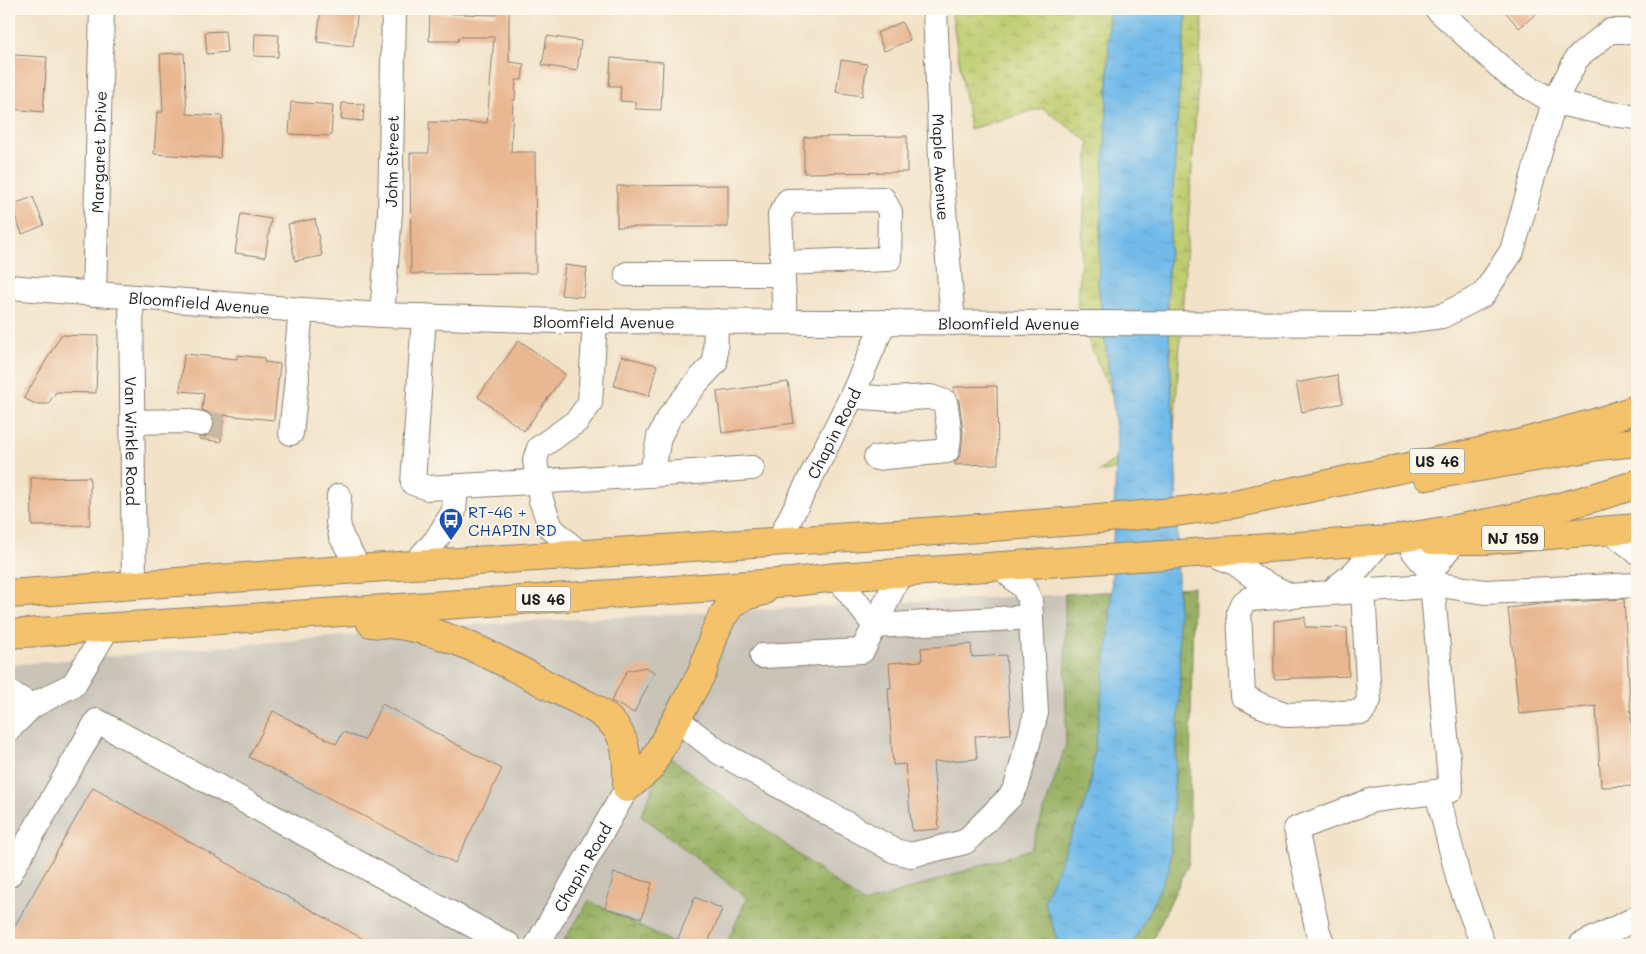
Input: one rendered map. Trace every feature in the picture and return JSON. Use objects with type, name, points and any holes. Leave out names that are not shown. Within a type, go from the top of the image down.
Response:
[{"type":"main road","name":"US 46","points":[[9,594],[1077,521],[1183,511],[1234,504],[1517,444],[1595,424],[1637,409]]},
{"type":"main road","points":[[1234,504],[1318,497],[1525,458],[1637,442]]},
{"type":"main road","name":"US 46","points":[[9,634],[1392,540],[1470,527],[1558,509],[1601,497],[1637,484]]},
{"type":"main road","name":"NJ 159","points":[[1392,540],[1487,540],[1637,528]]},
{"type":"main road","points":[[627,788],[649,769],[702,672],[714,635],[722,617],[731,605],[742,596],[792,582]]},
{"type":"main road","points":[[275,616],[405,626],[444,636],[483,651],[594,709],[613,723],[622,738],[627,757],[627,788]]},
{"type":"street","name":"Margaret Drive","points":[[94,294],[102,9]]},
{"type":"street","name":"John Street","points":[[382,315],[390,213],[394,9]]},
{"type":"street","name":"Maple Avenue","points":[[935,9],[942,184],[953,323]]},
{"type":"street","points":[[1437,9],[1509,75],[1554,102],[1611,114],[1637,117]]},
{"type":"street","name":"Bloomfield Avenue","points":[[9,287],[382,315],[595,321],[1380,324],[1442,316],[1483,295],[1512,251],[1554,102],[1577,58],[1610,31],[1637,31]]},
{"type":"street","points":[[627,274],[783,269],[889,259],[890,212],[884,198],[788,201],[780,215],[783,269],[785,321]]},
{"type":"street","name":"Van Winkle Road","points":[[131,297],[134,584]]},
{"type":"street","points":[[291,433],[297,378],[296,361],[300,310]]},
{"type":"street","points":[[424,316],[413,482],[428,488],[752,468]]},
{"type":"street","points":[[580,555],[551,528],[541,500],[535,460],[539,448],[577,422],[590,403],[595,321]]},
{"type":"street","points":[[649,475],[655,460],[659,437],[670,416],[715,363],[716,321]]},
{"type":"street","name":"Chapin Road","points":[[778,542],[852,396],[884,322]]},
{"type":"street","points":[[852,396],[890,399],[930,397],[945,402],[949,424],[947,451],[876,458]]},
{"type":"street","points":[[132,422],[186,422],[201,424]]},
{"type":"street","points":[[413,565],[436,540],[454,511],[456,486]]},
{"type":"street","points":[[339,496],[338,522],[342,536],[360,570]]},
{"type":"street","points":[[1610,530],[1637,552]]},
{"type":"street","points":[[1331,592],[1392,540],[1431,579],[1440,585],[1485,592],[1637,585]]},
{"type":"street","points":[[1323,945],[1318,932],[1296,829],[1373,800],[1451,790],[1431,579],[1447,550],[1457,540]]},
{"type":"street","points":[[1197,553],[1235,563],[1258,580],[1290,596]]},
{"type":"street","points":[[676,719],[719,752],[894,851],[910,855],[965,842],[1011,796],[1017,784],[1036,713],[1030,600],[1024,588],[1000,566]]},
{"type":"street","points":[[762,656],[862,651],[900,573]]},
{"type":"street","points":[[837,577],[875,626]]},
{"type":"street","points":[[1363,590],[1368,700],[1362,712],[1287,715],[1260,705],[1243,696],[1239,612],[1242,604],[1249,598],[1363,590],[1431,579]]},
{"type":"street","points":[[875,626],[1030,617]]},
{"type":"street","points":[[9,729],[32,706],[74,684],[108,627]]},
{"type":"street","points":[[9,692],[32,706]]},
{"type":"street","points":[[9,875],[97,721],[509,945]]},
{"type":"street","name":"Chapin Road","points":[[537,945],[627,788]]},
{"type":"street","points":[[1437,792],[1460,881],[1483,945]]},
{"type":"street","points":[[1581,945],[1637,918]]},
{"type":"shaded area","points":[[1065,594],[1066,745],[1031,849],[864,904],[667,755],[641,815],[747,898],[726,945],[677,945],[589,901],[561,945],[9,945],[9,665],[484,624]]},
{"type":"green space","points":[[951,9],[1203,9],[1173,445],[1176,458],[1098,472],[1134,445],[1077,315],[1089,142],[1043,108],[970,129]]},
{"type":"green space","points":[[1193,587],[1189,863],[1150,945],[726,945],[747,898],[641,815],[667,755],[864,904],[1031,849],[1066,745],[1065,594]]},
{"type":"green space","points":[[589,901],[677,945],[561,945]]},
{"type":"water","points":[[1109,9],[1187,9],[1179,94],[1167,289],[1176,473],[1180,692],[1169,870],[1132,945],[1059,945],[1044,900],[1089,794],[1110,627],[1117,436],[1098,283],[1108,85]]},
{"type":"building","points":[[321,9],[358,10],[353,46],[317,42]]},
{"type":"building","points":[[496,9],[509,9],[509,62],[524,64],[522,80],[516,80],[515,100],[513,100],[511,152],[535,152],[536,273],[411,274],[410,153],[429,153],[429,122],[487,123],[494,37],[459,37],[458,41],[429,41],[430,13],[496,15]]},
{"type":"building","points":[[1503,9],[1542,9],[1519,28]]},
{"type":"building","points":[[902,22],[910,40],[884,51],[877,33]]},
{"type":"building","points":[[225,31],[227,52],[207,54],[205,32]]},
{"type":"building","points":[[255,34],[279,35],[278,57],[254,56]]},
{"type":"building","points":[[547,36],[581,41],[577,71],[542,65]]},
{"type":"building","points":[[184,53],[187,114],[222,116],[220,158],[154,154],[157,112],[163,112],[160,54]]},
{"type":"building","points":[[14,55],[47,57],[43,112],[10,109]]},
{"type":"building","points":[[611,58],[663,62],[661,110],[635,109],[635,102],[620,101],[621,86],[609,86]]},
{"type":"building","points":[[841,60],[867,64],[862,96],[836,92]]},
{"type":"building","points":[[291,102],[333,105],[331,136],[289,134]]},
{"type":"building","points":[[342,103],[364,104],[363,121],[341,119]]},
{"type":"building","points":[[907,136],[907,172],[804,173],[804,137]]},
{"type":"building","points":[[728,185],[728,227],[617,227],[617,186]]},
{"type":"building","points":[[33,197],[44,225],[22,234],[11,205]]},
{"type":"building","points":[[241,214],[271,219],[265,257],[235,253]]},
{"type":"building","points":[[315,219],[322,256],[295,261],[288,224]]},
{"type":"building","points":[[565,265],[587,268],[583,297],[561,295]]},
{"type":"building","points":[[61,335],[98,336],[96,393],[56,392],[48,404],[35,404],[24,398]]},
{"type":"building","points":[[519,340],[565,374],[524,431],[478,397]]},
{"type":"building","points":[[184,354],[237,359],[237,355],[264,358],[264,362],[280,364],[274,420],[224,415],[221,442],[199,439],[199,437],[206,437],[212,433],[214,420],[210,413],[202,410],[204,393],[180,391]]},
{"type":"building","points":[[622,356],[657,365],[649,396],[614,386]]},
{"type":"building","points":[[1337,375],[1343,403],[1302,412],[1296,383]]},
{"type":"building","points":[[788,382],[794,423],[722,433],[717,392]]},
{"type":"building","points":[[997,386],[998,464],[955,465],[961,454],[963,433],[959,400],[954,392],[954,387]]},
{"type":"building","points":[[90,477],[90,525],[32,526],[31,478]]},
{"type":"building","points":[[1624,599],[1635,786],[1601,787],[1596,706],[1519,714],[1508,608],[1550,603]]},
{"type":"building","points":[[1305,617],[1305,627],[1347,628],[1349,676],[1274,679],[1274,621]]},
{"type":"building","points":[[971,644],[972,657],[1006,655],[1011,734],[975,736],[977,759],[933,762],[939,829],[912,831],[905,764],[893,765],[888,688],[891,688],[889,663],[922,661],[921,648]]},
{"type":"building","points":[[645,667],[655,672],[634,713],[611,701],[627,671]]},
{"type":"building","points":[[382,704],[502,769],[455,863],[249,757],[273,711],[336,744],[343,732],[364,740]]},
{"type":"building","points":[[93,788],[374,945],[9,945],[9,936]]},
{"type":"building","points":[[614,873],[652,883],[642,918],[605,908]]},
{"type":"building","points":[[695,897],[722,909],[707,945],[688,945],[677,941]]},
{"type":"tunnel","points":[[201,424],[223,426]]},
{"type":"place","name":"RT-46 + CHAPIN RD","points":[[451,541]]}]
